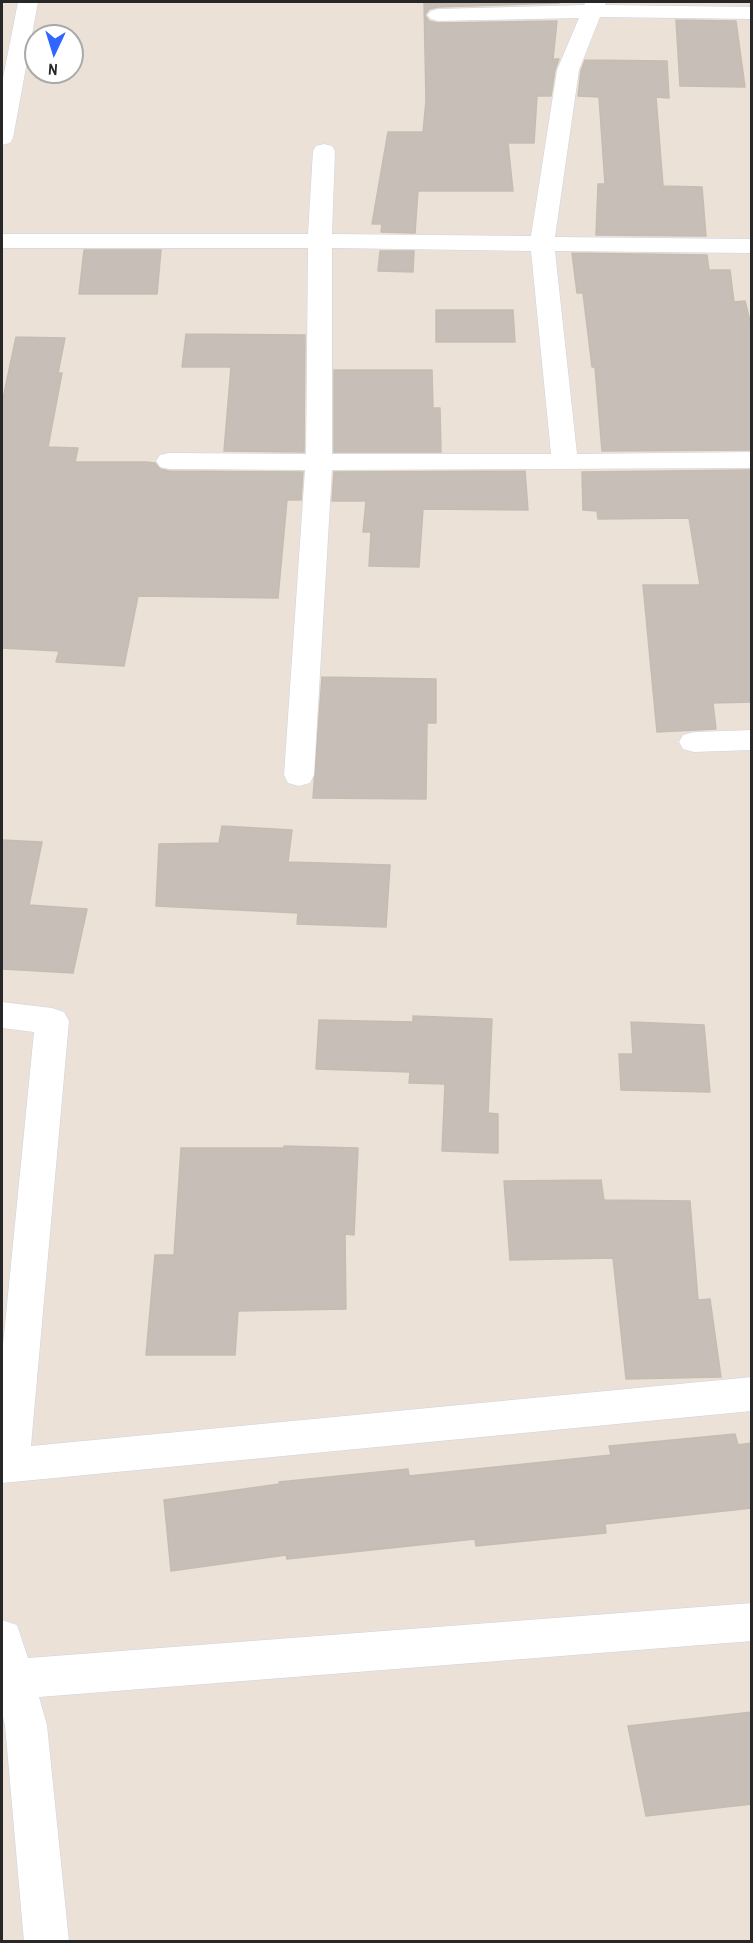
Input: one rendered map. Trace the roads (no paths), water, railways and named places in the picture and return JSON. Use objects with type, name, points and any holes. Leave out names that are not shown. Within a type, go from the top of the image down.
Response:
[{"type":"street","points":[[2,138],[27,2]]},
{"type":"street","points":[[438,15],[594,6],[752,13]]},
{"type":"street","points":[[565,462],[542,244],[568,70],[594,6]]},
{"type":"street","points":[[299,775],[320,462],[320,241],[324,151]]},
{"type":"street","points":[[2,241],[320,241],[752,246]]},
{"type":"street","points":[[169,461],[752,460]]},
{"type":"street","points":[[694,742],[752,740]]},
{"type":"street","points":[[2,1015],[52,1021],[6,1465],[752,1394]]},
{"type":"street","points":[[13,1679],[752,1622]]},
{"type":"street","points":[[2,1639],[26,1725],[47,1941]]}]
